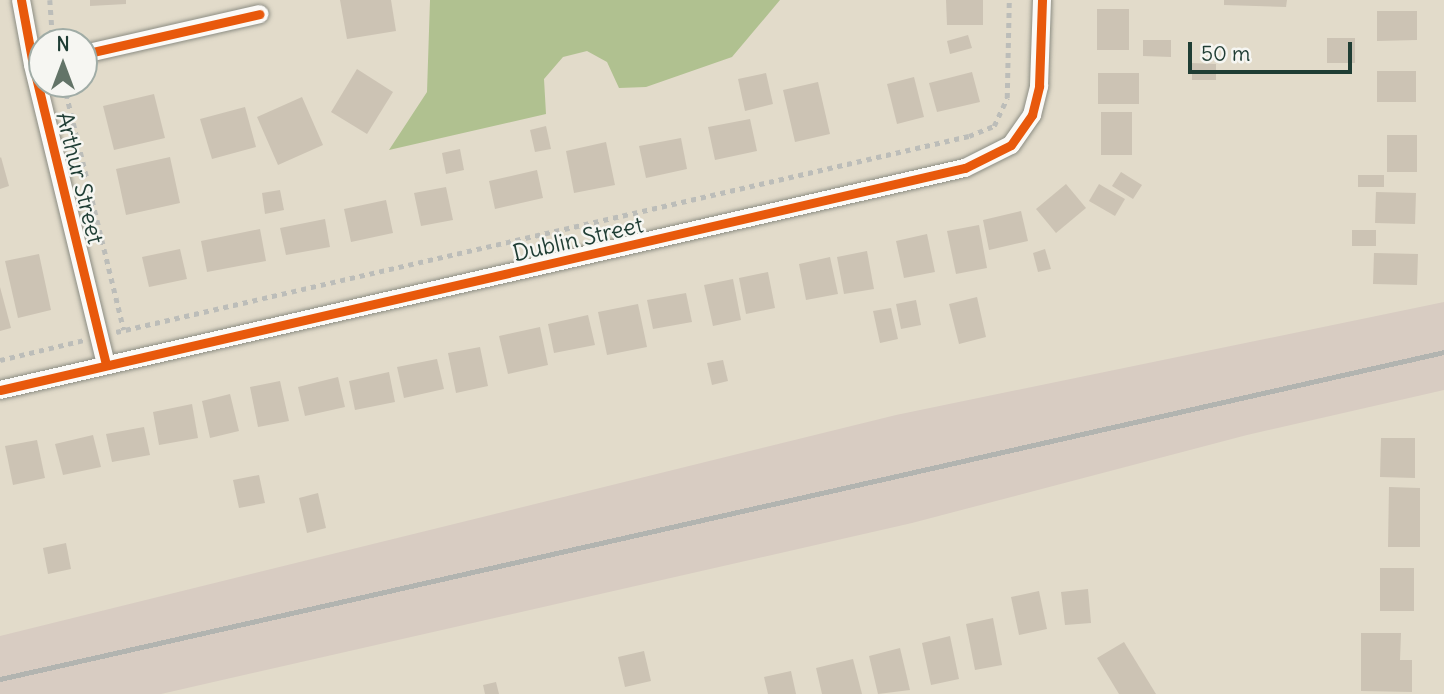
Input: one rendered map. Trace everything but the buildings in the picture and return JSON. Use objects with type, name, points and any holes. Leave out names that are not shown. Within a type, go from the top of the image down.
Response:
[{"type":"street","name":"Arthur Street","points":[[22,0],[29,28]]},
{"type":"street","name":"Dublin Street","points":[[0,390],[965,169],[1011,145],[1032,115],[1039,86],[1042,0]]},
{"type":"street","points":[[98,51],[260,14]]},
{"type":"street","name":"Arthur Street","points":[[46,98],[107,364]]},
{"type":"path","points":[[50,0],[52,28]]},
{"type":"path","points":[[0,360],[969,136],[994,126],[1007,98],[1009,0]]},
{"type":"path","points":[[67,98],[124,330]]},
{"type":"shaded area","points":[[1444,302],[1444,390],[1247,435],[912,523],[161,694],[0,694],[0,636],[896,415]]},
{"type":"green space","points":[[430,0],[780,0],[732,57],[646,87],[619,88],[607,62],[587,51],[563,57],[544,79],[546,114],[389,150],[427,92]]},
{"type":"railway","points":[[0,679],[1444,352]]},
{"type":"cycle path","points":[[21,0],[33,65],[106,364]]},
{"type":"cycle path","points":[[0,390],[965,168],[1011,145],[1032,115],[1039,86],[1042,0]]},
{"type":"cycle path","points":[[98,51],[260,14]]}]
